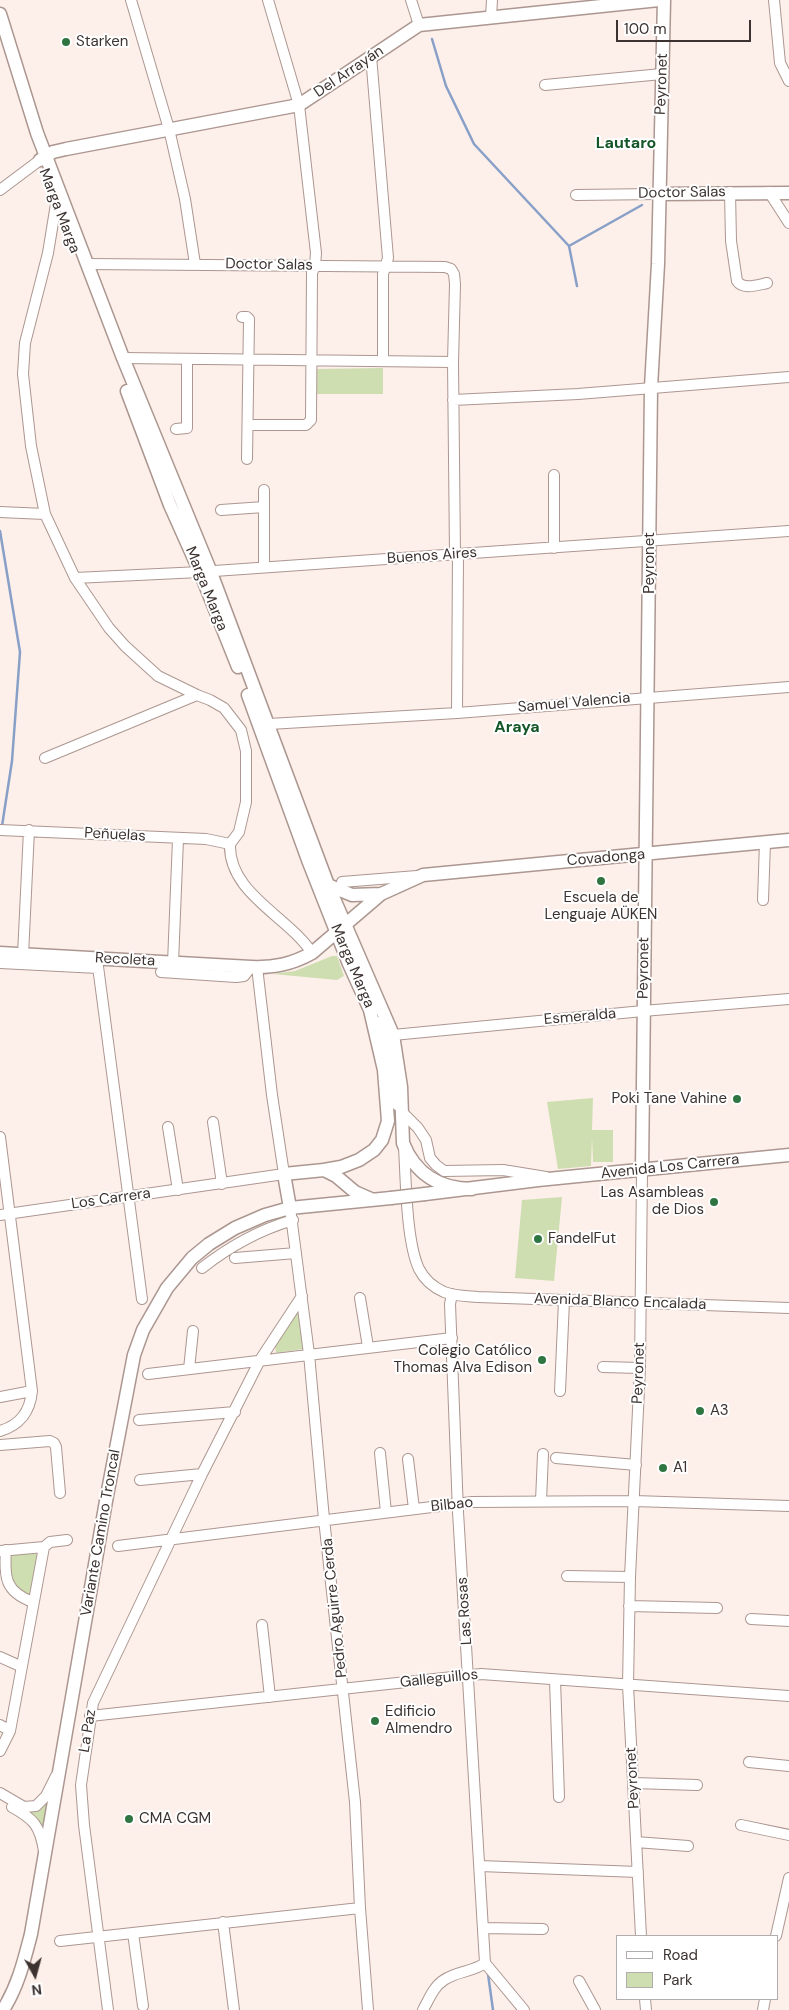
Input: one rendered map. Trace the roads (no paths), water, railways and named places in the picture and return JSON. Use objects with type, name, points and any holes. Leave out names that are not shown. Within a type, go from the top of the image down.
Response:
[{"type":"main road","name":"Del Arrayán","points":[[43,158],[53,152],[66,149],[299,106],[419,25],[659,0]]},
{"type":"main road","name":"Peyronet","points":[[642,1170],[651,387],[658,264],[658,194],[664,0]]},
{"type":"main road","name":"Marga Marga","points":[[0,14],[56,204],[170,505],[205,571],[268,724],[328,885],[342,929],[393,1035],[401,1087],[403,1143]]},
{"type":"main road","name":"Marga Marga","points":[[0,36],[43,158],[87,264],[342,929],[373,1015]]},
{"type":"main road","name":"Doctor Salas","points":[[658,194],[789,192]]},
{"type":"main road","name":"Covadonga","points":[[342,929],[382,894],[422,875],[789,840]]},
{"type":"main road","points":[[328,885],[352,895],[382,894]]},
{"type":"main road","name":"Recoleta","points":[[0,953],[97,963],[174,963],[278,967],[300,960],[312,953],[342,929]]},
{"type":"main road","points":[[291,1214],[284,1174],[342,1167],[367,1156],[382,1140],[387,1128],[388,1104],[384,1070],[373,1015]]},
{"type":"main road","points":[[403,1143],[415,1165],[428,1177],[451,1187],[472,1189]]},
{"type":"main road","name":"Avenida Los Carrera","points":[[373,1200],[552,1179],[789,1155]]},
{"type":"main road","points":[[324,1170],[336,1176],[355,1192],[373,1200]]},
{"type":"main road","name":"Variante Camino Troncal","points":[[3,2010],[12,1996],[21,1974],[31,1934],[46,1857],[85,1617],[115,1454],[134,1355],[143,1330],[166,1288],[192,1258],[209,1244],[235,1228],[265,1215],[291,1214],[373,1200]]},
{"type":"street","points":[[130,0],[169,129],[185,199],[195,264]]},
{"type":"street","points":[[248,425],[306,425],[311,420],[312,273],[315,266],[316,253],[299,106],[268,0]]},
{"type":"street","points":[[411,0],[419,25]]},
{"type":"street","points":[[491,17],[492,0]]},
{"type":"street","points":[[774,0],[780,63],[789,81]]},
{"type":"street","points":[[371,56],[388,258],[383,274],[383,361]]},
{"type":"street","points":[[545,85],[662,74]]},
{"type":"street","points":[[0,190],[43,158]]},
{"type":"street","points":[[730,192],[731,241],[737,281],[740,286],[744,287],[767,284]]},
{"type":"street","points":[[770,192],[789,223]]},
{"type":"street","name":"Doctor Salas","points":[[576,195],[658,194]]},
{"type":"street","points":[[56,204],[48,253],[25,343],[23,374],[32,446],[45,514],[74,578],[109,628],[141,663],[158,676],[215,702],[234,718],[241,730],[246,751],[246,802],[240,832],[230,844],[231,861],[246,888],[304,940],[312,953]]},
{"type":"street","name":"Doctor Salas","points":[[87,264],[445,267],[451,269],[454,274],[455,284],[453,362]]},
{"type":"street","points":[[242,317],[249,319],[247,459]]},
{"type":"street","points":[[123,358],[453,362],[457,713]]},
{"type":"street","points":[[176,430],[187,428],[187,359]]},
{"type":"street","points":[[453,400],[578,394],[789,377]]},
{"type":"street","points":[[554,475],[554,548]]},
{"type":"street","points":[[264,490],[264,567]]},
{"type":"street","points":[[220,510],[264,507]]},
{"type":"street","points":[[0,512],[45,514]]},
{"type":"street","name":"Buenos Aires","points":[[74,578],[650,542],[789,531]]},
{"type":"street","name":"Samuel Valencia","points":[[268,724],[457,713],[789,687]]},
{"type":"street","points":[[45,758],[197,695]]},
{"type":"street","name":"Peñuelas","points":[[5,830],[215,840],[230,844]]},
{"type":"street","points":[[23,955],[29,830]]},
{"type":"street","points":[[174,963],[178,839]]},
{"type":"street","points":[[763,900],[765,842]]},
{"type":"street","name":"Covadonga","points":[[342,882],[422,875]]},
{"type":"street","name":"Recoleta","points":[[0,963],[97,963]]},
{"type":"street","points":[[97,963],[142,1299]]},
{"type":"street","points":[[254,967],[284,1174]]},
{"type":"street","name":"Recoleta","points":[[160,972],[236,977],[244,976],[254,967]]},
{"type":"street","name":"Esmeralda","points":[[393,1035],[789,999]]},
{"type":"street","points":[[373,1015],[393,1035]]},
{"type":"street","name":"Marga Marga","points":[[373,1015],[385,1041],[403,1143],[409,1223],[415,1259],[428,1281],[435,1287],[452,1294]]},
{"type":"street","name":"Avenida Los Carrera","points":[[402,1113],[418,1128],[426,1140],[430,1158],[444,1171],[503,1170],[535,1174],[552,1179]]},
{"type":"street","points":[[213,1122],[219,1185]]},
{"type":"street","points":[[168,1127],[178,1190]]},
{"type":"street","points":[[0,1137],[5,1214],[32,1391],[26,1414],[17,1423],[0,1430]]},
{"type":"street","points":[[211,1156],[219,1185]]},
{"type":"street","name":"Peyronet","points":[[641,1935],[628,1685],[630,1577],[640,1368],[642,1170]]},
{"type":"street","name":"Los Carrera","points":[[5,1214],[219,1185],[284,1174]]},
{"type":"street","name":"Pedro Aguirre Cerda","points":[[291,1214],[309,1354],[324,1519],[355,1802],[360,1908],[368,2010]]},
{"type":"street","name":"Variante Camino Troncal","points":[[202,1268],[221,1253],[277,1225],[291,1214]]},
{"type":"street","points":[[235,1258],[296,1253]]},
{"type":"street","name":"Avenida Blanco Encalada","points":[[452,1294],[564,1301],[789,1308]]},
{"type":"street","name":"Las Rosas","points":[[452,1294],[450,1304],[459,1503],[485,1963]]},
{"type":"street","name":"La Paz","points":[[108,2010],[84,1825],[81,1785],[93,1703],[202,1474],[260,1360],[302,1296]]},
{"type":"street","points":[[360,1298],[368,1347]]},
{"type":"street","points":[[560,1391],[564,1301]]},
{"type":"street","points":[[190,1369],[193,1331]]},
{"type":"street","points":[[148,1374],[452,1338]]},
{"type":"street","points":[[603,1367],[640,1368]]},
{"type":"street","points":[[0,1397],[32,1391]]},
{"type":"street","points":[[139,1420],[235,1412]]},
{"type":"street","points":[[0,1445],[50,1440],[54,1443],[60,1493]]},
{"type":"street","points":[[380,1453],[386,1512]]},
{"type":"street","points":[[541,1501],[543,1454]]},
{"type":"street","points":[[556,1458],[636,1465]]},
{"type":"street","points":[[408,1459],[414,1509]]},
{"type":"street","points":[[140,1480],[202,1474]]},
{"type":"street","name":"Bilbao","points":[[118,1546],[472,1502],[634,1502],[789,1506]]},
{"type":"street","points":[[33,1602],[17,1595],[8,1583],[5,1576],[3,1551],[44,1547],[50,1542],[67,1540]]},
{"type":"street","points":[[0,1751],[10,1731],[20,1666],[44,1547]]},
{"type":"street","points":[[567,1576],[630,1577]]},
{"type":"street","points":[[629,1606],[717,1608]]},
{"type":"street","points":[[751,1619],[789,1621]]},
{"type":"street","points":[[262,1625],[270,1698]]},
{"type":"street","points":[[0,1657],[20,1666]]},
{"type":"street","name":"Galleguillos","points":[[90,1716],[485,1674],[789,1696]]},
{"type":"street","points":[[555,1680],[560,1797]]},
{"type":"street","points":[[0,1725],[10,1731]]},
{"type":"street","points":[[749,1762],[789,1766]]},
{"type":"street","points":[[0,1801],[22,1809],[40,1803],[49,1790],[61,1764]]},
{"type":"street","points":[[634,1783],[697,1785]]},
{"type":"street","points":[[0,1793],[22,1809],[36,1824],[43,1841],[46,1857]]},
{"type":"street","points":[[741,1825],[789,1835]]},
{"type":"street","points":[[636,1842],[688,1846]]},
{"type":"street","points":[[480,1866],[638,1872]]},
{"type":"street","points":[[776,1935],[789,1878]]},
{"type":"street","points":[[60,1941],[360,1908]]},
{"type":"street","points":[[223,1922],[234,2010]]},
{"type":"street","points":[[483,1928],[543,1930]]},
{"type":"street","points":[[133,1933],[143,2006]]},
{"type":"street","points":[[424,2010],[435,1988],[444,1980],[478,1968],[485,1963],[524,2010]]},
{"type":"street","points":[[579,1982],[594,2010]]},
{"type":"waterway","points":[[432,39],[446,86],[474,144],[569,246],[577,286]]},
{"type":"waterway","points":[[569,246],[642,205]]},
{"type":"waterway","points":[[0,531],[20,652],[12,761],[2,826]]},
{"type":"waterway","points":[[488,1974],[493,2010]]},
{"type":"place","name":"Starken","points":[[66,42]]},
{"type":"place","name":"Escuela de Lenguaje AÜKEN","points":[[601,881]]},
{"type":"place","name":"Poki Tane Vahine","points":[[737,1099]]},
{"type":"place","name":"Las Asambleas de Dios","points":[[714,1202]]},
{"type":"place","name":"FandelFut","points":[[538,1239]]},
{"type":"place","name":"Colegio Católico Thomas Alva Edison","points":[[542,1360]]},
{"type":"place","name":"A3","points":[[700,1411]]},
{"type":"place","name":"A1","points":[[663,1468]]},
{"type":"place","name":"Edificio Almendro","points":[[375,1721]]},
{"type":"place","name":"CMA CGM","points":[[129,1819]]},
{"type":"district","name":"Lautaro","points":[[626,144]]},
{"type":"district","name":"Araya","points":[[517,728]]}]
